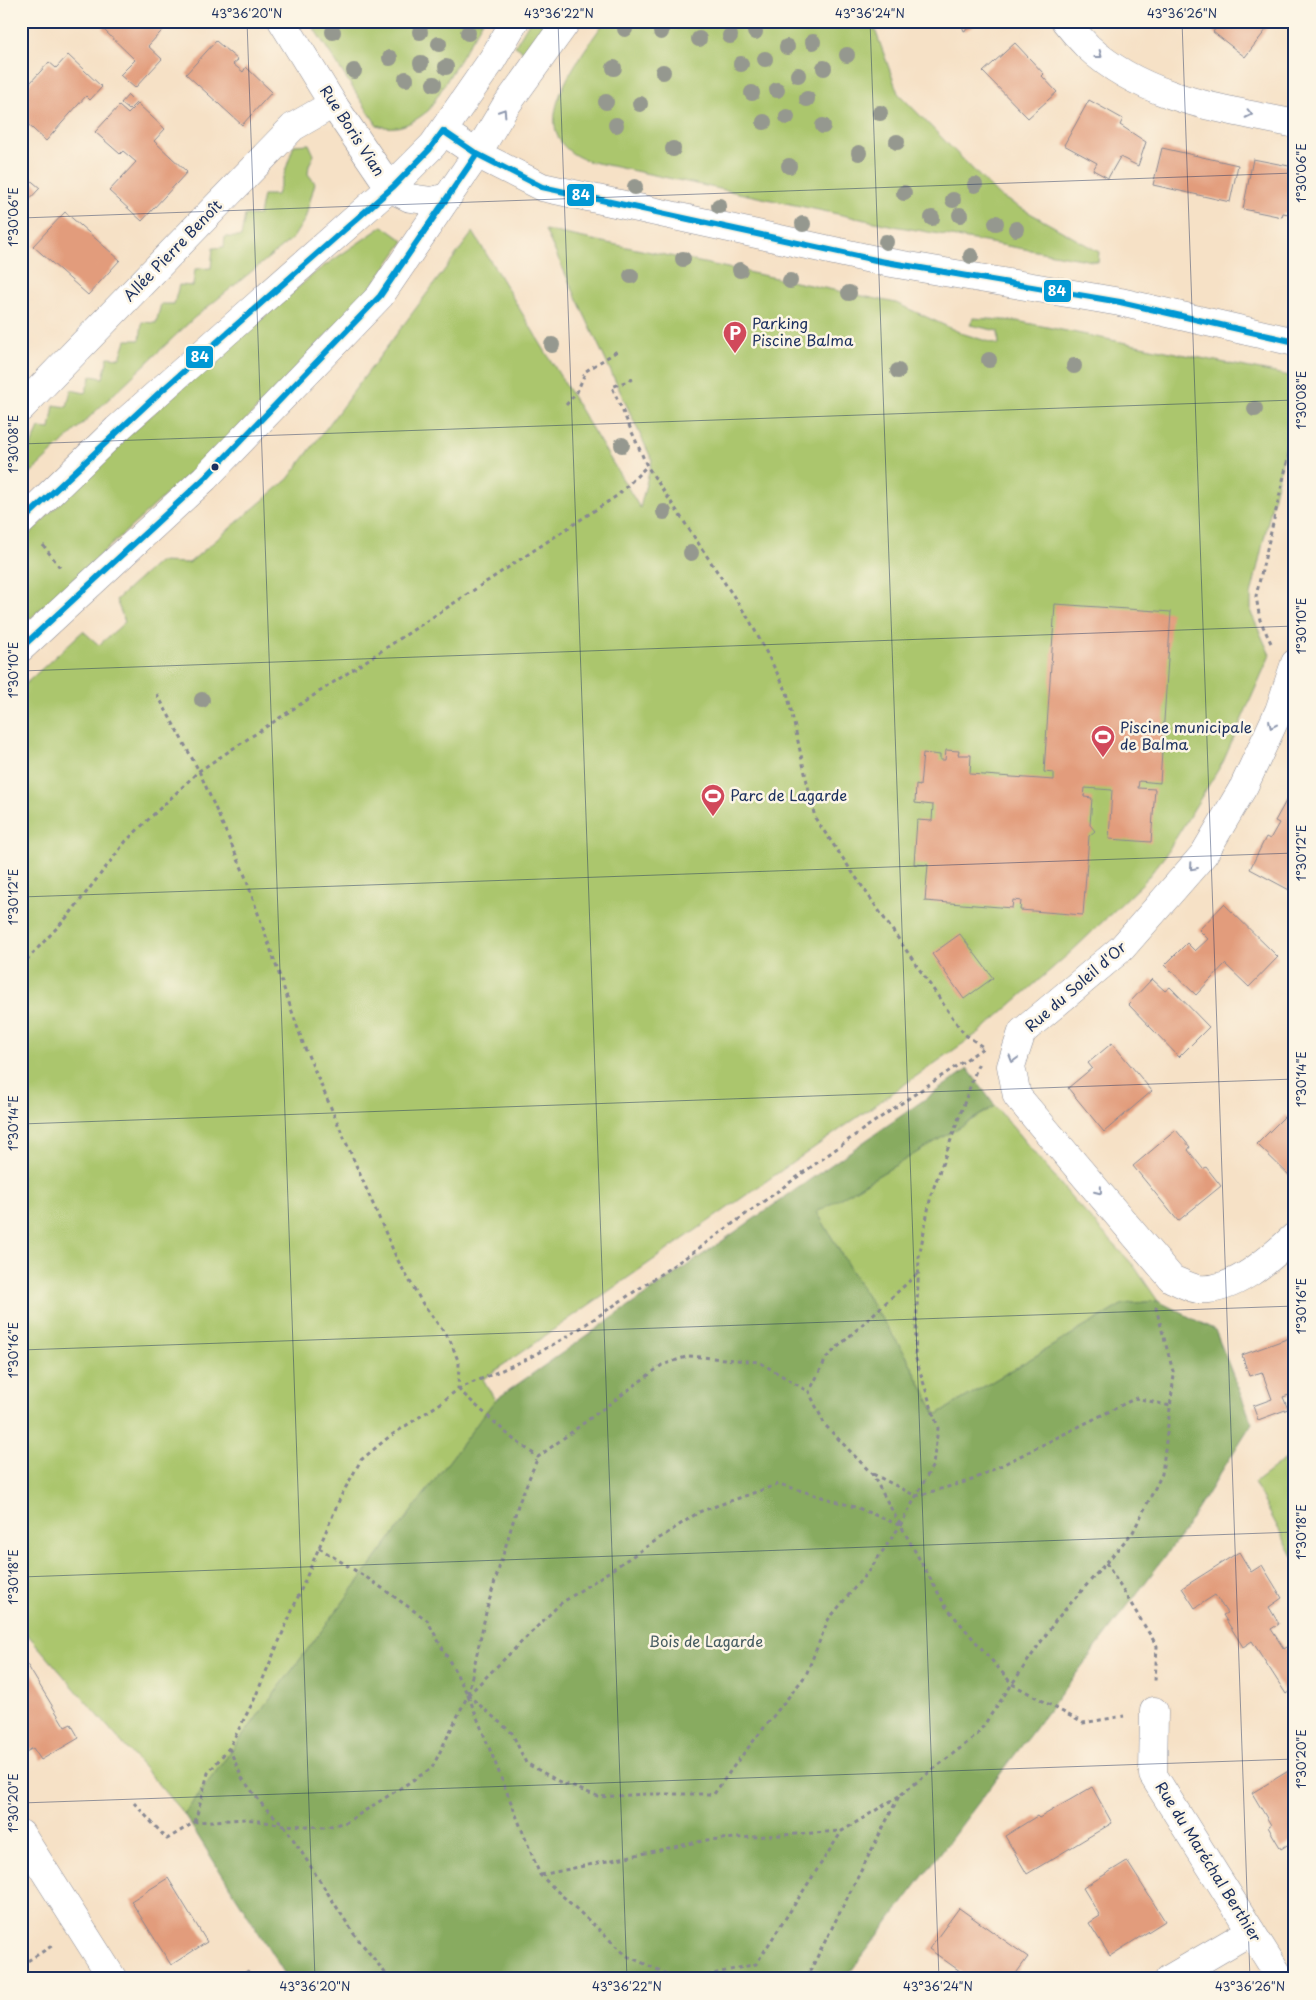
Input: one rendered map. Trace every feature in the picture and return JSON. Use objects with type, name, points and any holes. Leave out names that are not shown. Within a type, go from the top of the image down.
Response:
[{"type":"street","name":"Rue Boris Vian","points":[[282,21],[333,104],[390,188],[410,198],[432,201],[447,197]]},
{"type":"street","points":[[21,522],[117,429],[390,188],[433,145],[492,60],[515,21]]},
{"type":"street","points":[[21,648],[205,478],[380,296],[477,154],[505,107],[567,21]]},
{"type":"street","points":[[1065,21],[1088,48],[1121,72],[1162,92],[1191,101],[1295,124]]},
{"type":"street","name":"Allée Pierre Benoît","points":[[21,408],[293,127],[333,104]]},
{"type":"street","points":[[443,131],[477,154],[542,187],[871,259],[1120,302],[1295,342]]},
{"type":"street","name":"Rue du Soleil d'Or","points":[[1294,665],[1279,711],[1244,786],[1204,854],[1122,948],[1022,1032],[1011,1066],[1017,1096],[1172,1279],[1198,1289],[1228,1286],[1269,1260],[1295,1236]]},
{"type":"street","name":"Rue du Maréchal Berthier","points":[[1154,1711],[1153,1774],[1281,1979]]},
{"type":"street","points":[[21,1834],[113,1979]]},
{"type":"street","points":[[1169,1979],[1251,1931]]},
{"type":"path","points":[[566,404],[577,392],[586,371],[619,350]]},
{"type":"path","points":[[633,379],[612,387],[648,466],[750,621],[787,692],[815,818],[964,1034],[1011,1066]]},
{"type":"path","points":[[1294,665],[1272,646],[1260,620],[1256,596],[1295,429]]},
{"type":"path","points":[[21,966],[69,915],[126,841],[198,771],[618,495],[648,466]]},
{"type":"path","points":[[42,544],[65,574]]},
{"type":"path","points":[[157,694],[198,771],[244,873],[304,1046],[397,1259],[422,1304],[450,1340],[459,1363],[458,1389],[512,1439],[538,1457]]},
{"type":"path","points":[[468,1695],[512,1733],[526,1763],[560,1782],[600,1797],[647,1794],[714,1794],[806,1674],[828,1620],[871,1568],[900,1526],[933,1465],[938,1428],[915,1356],[917,1274],[923,1230],[931,1195],[984,1047]]},
{"type":"path","points":[[195,1822],[208,1773],[229,1748],[254,1700],[340,1496],[361,1460],[390,1436],[441,1404],[458,1389],[526,1360],[570,1334],[695,1251],[865,1128],[984,1047]]},
{"type":"path","points":[[809,1392],[827,1357],[917,1274]]},
{"type":"path","points":[[692,1979],[756,1964],[842,1831],[899,1796],[977,1735],[1056,1620],[1133,1532],[1162,1474],[1174,1375],[1156,1308],[1172,1279]]},
{"type":"path","points":[[134,1803],[167,1839],[195,1822],[246,1819],[284,1825],[326,1827],[348,1822],[432,1768],[468,1695],[492,1589],[518,1505],[538,1457],[662,1365],[689,1356],[759,1362],[809,1392],[825,1425],[872,1474],[946,1607],[1012,1684],[1083,1723],[1154,1711],[1157,1646],[1106,1562]]},
{"type":"path","points":[[872,1474],[916,1496],[972,1480],[1136,1398],[1170,1406]]},
{"type":"path","points":[[468,1695],[560,1604],[699,1512],[779,1484],[858,1508],[900,1526]]},
{"type":"path","points":[[319,1548],[372,1581],[427,1620],[468,1695],[540,1875],[626,1956],[679,1979]]},
{"type":"path","points":[[229,1748],[242,1778],[264,1807],[284,1825],[354,1934],[390,1979]]},
{"type":"path","points":[[806,1979],[899,1796]]},
{"type":"path","points":[[540,1875],[707,1840],[842,1831]]},
{"type":"path","points":[[21,1965],[82,1929]]},
{"type":"green space","points":[[309,21],[483,21],[429,110],[417,119],[404,125],[384,127],[377,125]]},
{"type":"green space","points":[[530,21],[549,21],[528,54],[515,46]]},
{"type":"green space","points":[[605,21],[872,21],[898,93],[998,195],[1099,252],[1098,262],[894,226],[588,161],[567,149],[557,134],[555,115],[560,96],[569,75]]},
{"type":"green space","points":[[309,144],[314,155],[309,165],[308,174],[315,183],[305,219],[293,238],[194,318],[21,482],[21,452],[30,448],[39,428],[50,429],[54,405],[67,407],[71,390],[85,393],[91,376],[103,378],[108,357],[120,358],[126,340],[140,340],[142,322],[156,323],[161,304],[174,304],[179,285],[193,286],[195,269],[211,268],[213,248],[224,247],[225,237],[241,237],[245,215],[259,215],[263,195],[277,195],[294,145]]},
{"type":"green space","points":[[383,226],[404,241],[369,290],[232,435],[21,627],[21,542],[130,434],[317,271]]},
{"type":"green space","points":[[545,230],[896,303],[961,333],[999,345],[998,331],[970,325],[973,318],[1017,321],[1295,377],[1295,405],[1251,595],[1251,613],[1270,655],[1223,762],[1164,857],[1144,882],[1072,951],[981,1031],[483,1379],[495,1400],[184,1814],[21,1627],[21,688],[83,631],[99,645],[125,622],[116,600],[158,562],[189,563],[288,479],[473,232],[640,508],[652,460]]},
{"type":"green space","name":"Bois de Lagarde","points":[[968,1069],[995,1106],[817,1212],[860,1286],[907,1357],[936,1415],[1123,1304],[1158,1301],[1215,1330],[1252,1423],[1182,1534],[845,1979],[288,1979],[184,1814],[495,1400]]},
{"type":"green space","points":[[995,1106],[1078,1205],[1134,1266],[1158,1301],[1123,1304],[936,1415],[907,1357],[860,1286],[817,1212]]},
{"type":"green space","points":[[1295,1452],[1295,1560],[1254,1483]]},
{"type":"building","points":[[108,21],[171,21],[148,46],[162,59],[135,88],[120,75],[135,60],[102,28]]},
{"type":"building","points":[[960,21],[984,21],[964,31]]},
{"type":"building","points":[[1221,21],[1273,21],[1245,57],[1213,32]]},
{"type":"building","points":[[216,41],[238,60],[233,64],[243,72],[246,67],[272,92],[242,125],[186,74]]},
{"type":"building","points":[[1015,43],[1044,74],[1042,76],[1057,92],[1028,118],[983,72]]},
{"type":"building","points":[[68,55],[102,87],[90,100],[86,96],[46,141],[21,118],[21,93],[49,62],[56,68]]},
{"type":"building","points":[[128,95],[136,103],[129,110],[121,103]]},
{"type":"building","points":[[1089,100],[1123,119],[1120,125],[1146,142],[1138,166],[1120,157],[1108,178],[1093,170],[1097,163],[1064,145]]},
{"type":"building","points":[[138,104],[165,129],[154,141],[187,172],[142,221],[109,191],[136,162],[123,151],[120,154],[95,132],[119,106],[128,114]]},
{"type":"building","points":[[1162,148],[1238,165],[1230,202],[1153,185]]},
{"type":"building","points":[[1253,159],[1294,167],[1292,174],[1295,175],[1295,215],[1283,213],[1282,217],[1243,209]]},
{"type":"building","points":[[21,172],[40,188],[22,207],[21,206]]},
{"type":"building","points":[[65,212],[120,260],[88,295],[33,246]]},
{"type":"building","name":"Piscine municipale de Balma","points":[[1055,604],[1171,612],[1160,783],[1139,781],[1138,788],[1155,789],[1151,842],[1109,839],[1112,790],[1085,788],[1084,797],[1092,798],[1090,825],[1095,831],[1089,836],[1083,915],[1020,910],[1021,901],[1013,900],[1012,908],[925,901],[928,865],[914,864],[917,820],[932,821],[933,805],[915,803],[916,785],[920,786],[923,753],[940,755],[940,760],[945,760],[946,750],[959,751],[958,755],[971,755],[970,774],[1054,780],[1054,773],[1044,772]]},
{"type":"building","points":[[1291,792],[1295,794],[1295,893],[1250,869],[1266,837],[1270,839],[1279,823],[1275,821]]},
{"type":"building","points":[[1224,904],[1278,957],[1249,987],[1225,964],[1196,995],[1165,965],[1187,943],[1195,951],[1208,939],[1199,930]]},
{"type":"building","points":[[960,934],[993,978],[964,999],[932,954]]},
{"type":"building","points":[[1152,979],[1165,991],[1170,987],[1209,1027],[1179,1057],[1128,1004]]},
{"type":"building","points":[[1112,1043],[1152,1091],[1104,1132],[1068,1088],[1092,1068],[1088,1063]]},
{"type":"building","points":[[1286,1115],[1295,1122],[1295,1181],[1257,1144]]},
{"type":"building","points":[[1176,1130],[1190,1147],[1188,1150],[1203,1169],[1206,1167],[1221,1186],[1178,1221],[1133,1166]]},
{"type":"building","points":[[1295,1336],[1295,1393],[1283,1397],[1288,1409],[1258,1420],[1253,1406],[1272,1399],[1262,1372],[1249,1376],[1242,1355]]},
{"type":"building","points":[[1239,1552],[1251,1572],[1262,1565],[1282,1598],[1269,1607],[1279,1624],[1271,1629],[1284,1649],[1295,1642],[1295,1696],[1291,1690],[1286,1694],[1252,1641],[1243,1647],[1223,1615],[1227,1613],[1215,1595],[1195,1608],[1182,1588]]},
{"type":"building","points":[[25,1661],[65,1727],[71,1724],[79,1738],[41,1760],[33,1748],[21,1755],[21,1663]]},
{"type":"building","points":[[1295,1767],[1295,1840],[1281,1849],[1268,1827],[1271,1825],[1252,1793]]},
{"type":"building","points":[[1092,1787],[1112,1823],[1027,1874],[1005,1836],[1037,1816],[1039,1818]]},
{"type":"building","points":[[1127,1861],[1165,1921],[1110,1956],[1089,1923],[1100,1916],[1083,1888]]},
{"type":"building","points":[[168,1878],[207,1942],[171,1965],[131,1901]]},
{"type":"building","points":[[959,1908],[1028,1957],[1012,1979],[971,1979],[929,1949]]},
{"type":"building","points":[[248,1970],[253,1979],[234,1979]]},
{"type":"transit line","name":"84","points":[[21,522],[158,394],[394,186],[429,150],[443,131],[477,154],[542,187],[880,261],[1120,302],[1295,342]]},
{"type":"transit line","name":"84","points":[[21,648],[205,478],[380,296],[477,154]]},
{"type":"place","name":"Parking Piscine Balma","points":[[735,354]]},
{"type":"place","name":"Piscine municipale de Balma","points":[[1103,758]]},
{"type":"place","name":"Parc de Lagarde","points":[[713,817]]}]
